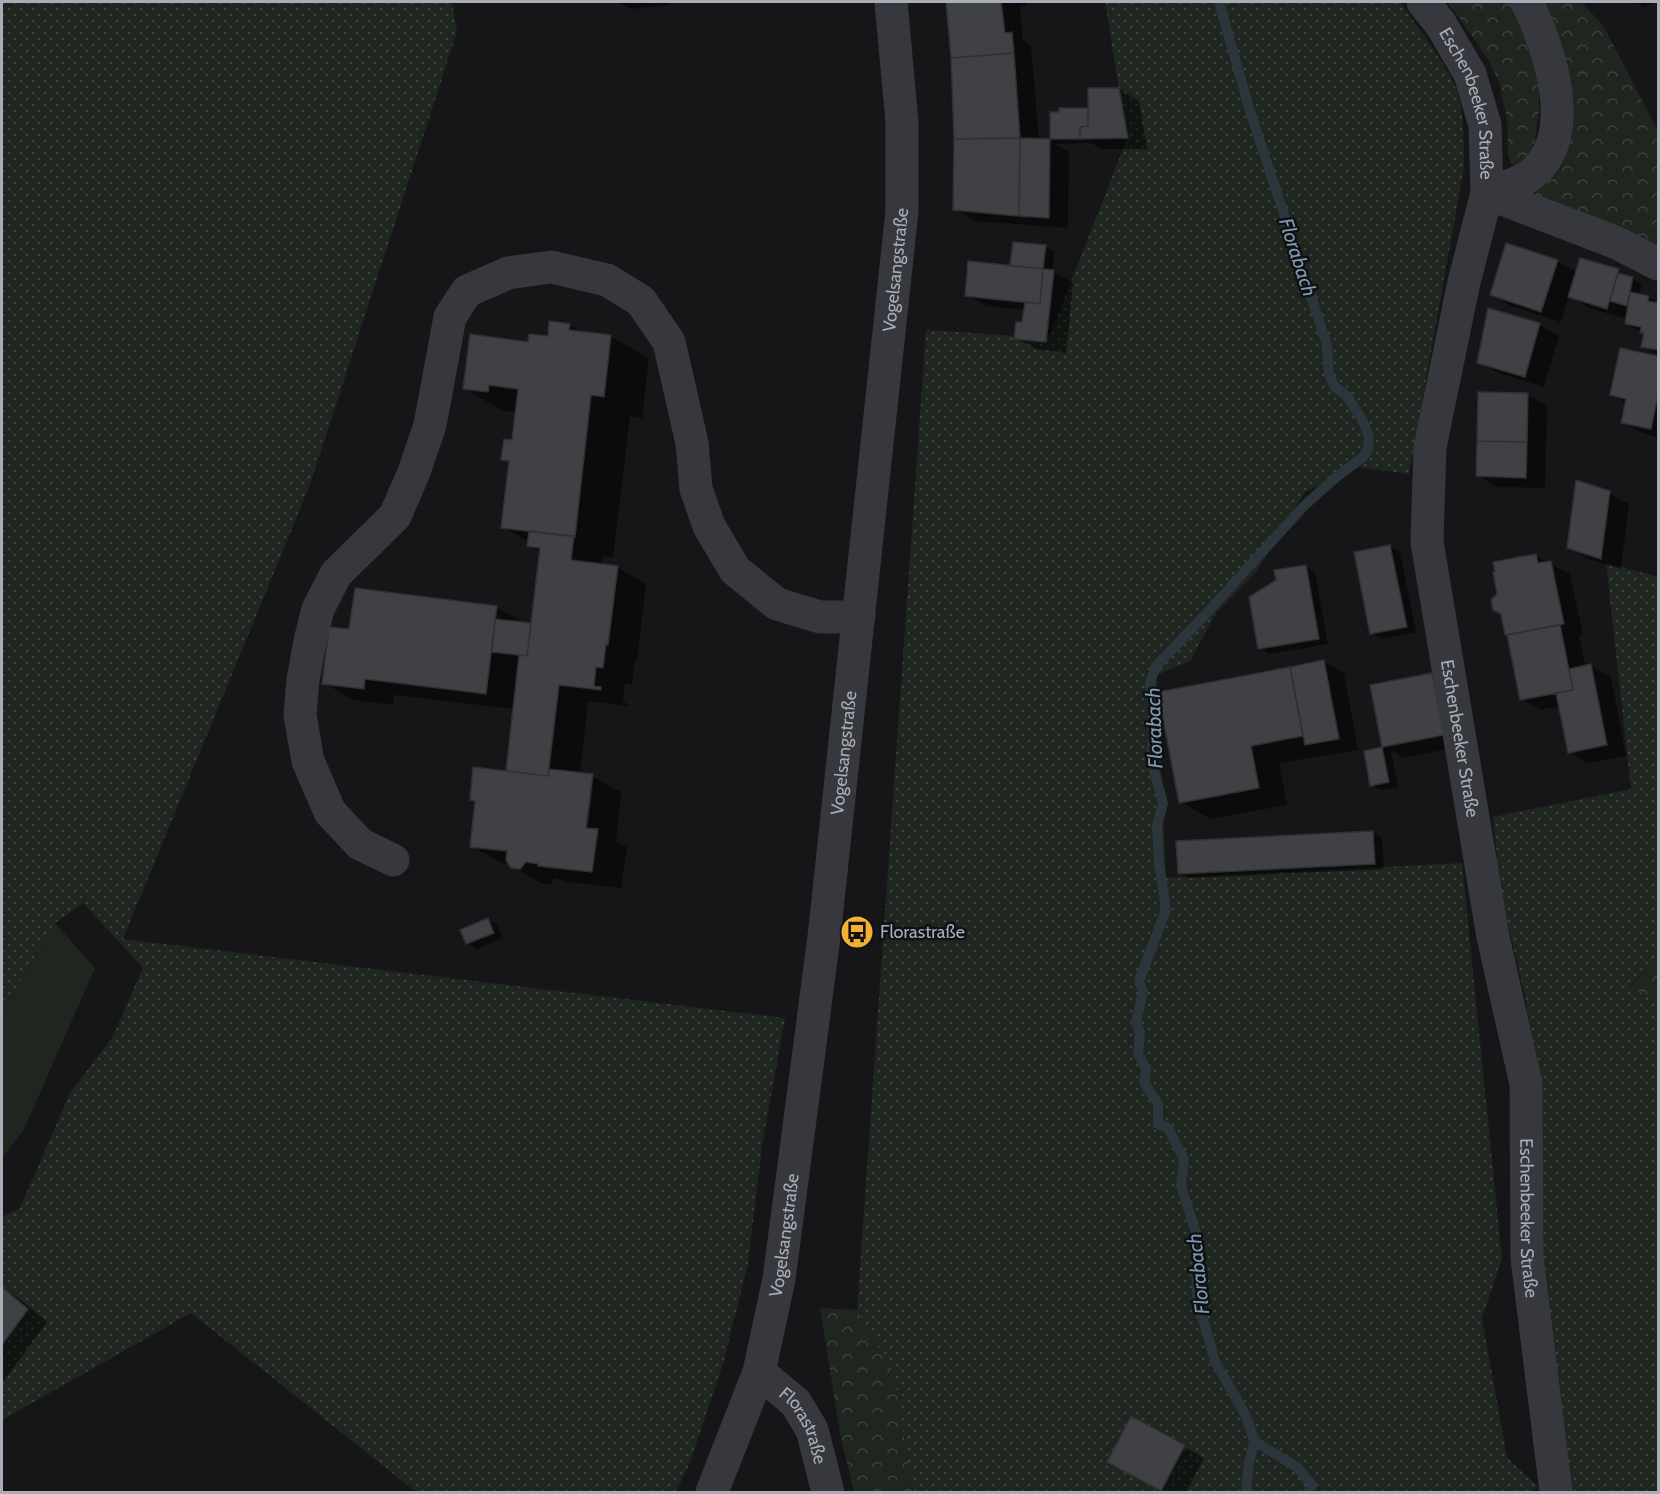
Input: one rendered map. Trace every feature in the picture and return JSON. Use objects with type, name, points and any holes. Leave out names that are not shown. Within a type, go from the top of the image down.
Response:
[{"type":"street","name":"Vogelsangstraße","points":[[712,1492],[759,1372],[779,1279],[824,937],[902,211],[902,122],[891,2]]},
{"type":"street","name":"Eschenbeeker Straße","points":[[1423,2],[1440,23],[1470,74],[1485,125],[1487,193],[1464,282],[1430,447],[1427,542],[1493,937],[1526,1083],[1527,1258],[1556,1492]]},
{"type":"street","points":[[1487,193],[1512,185],[1533,173],[1552,151],[1558,118],[1551,61],[1527,2]]},
{"type":"street","points":[[1487,193],[1617,243],[1659,264]]},
{"type":"street","points":[[393,860],[360,844],[330,812],[308,761],[300,715],[303,680],[318,609],[336,574],[395,516],[414,472],[430,424],[450,317],[467,291],[508,273],[551,267],[607,280],[641,301],[669,342],[692,443],[696,489],[709,526],[735,570],[777,604],[820,617],[859,617]]},
{"type":"street","name":"Florastraße","points":[[759,1372],[796,1403],[812,1430],[828,1492]]},
{"type":"green space","points":[[2,2],[452,2],[457,32],[310,485],[123,939],[785,1018],[762,1146],[748,1264],[723,1364],[689,1465],[676,1492],[416,1492],[191,1313],[2,1420],[2,1217],[20,1208],[70,1093],[112,1038],[143,968],[83,903],[55,923],[2,1013]]},
{"type":"green space","points":[[1105,2],[1400,2],[1441,61],[1459,97],[1463,124],[1464,168],[1409,474],[1357,467],[1305,492],[1256,572],[1216,613],[1190,661],[1157,675],[1166,878],[1462,863],[1502,1259],[1482,1318],[1507,1457],[1538,1487],[1531,1492],[913,1492],[894,1373],[857,1310],[926,330],[1049,338],[1127,139]]},
{"type":"green space","points":[[1448,2],[1515,2],[1539,81],[1535,141],[1526,164],[1518,168],[1512,165],[1508,156],[1507,119],[1499,82],[1488,59]]},
{"type":"green space","points":[[1539,2],[1581,2],[1603,25],[1658,131],[1658,254],[1534,200],[1537,191],[1556,169]]},
{"type":"green space","points":[[1606,563],[1658,577],[1658,956],[1629,987],[1658,1001],[1658,1492],[1564,1492],[1540,1267],[1540,1085],[1525,997],[1501,895],[1493,817],[1631,789]]},
{"type":"green space","points":[[55,923],[95,968],[24,1129],[2,1158],[2,1013]]},
{"type":"green space","points":[[1658,956],[1658,1001],[1629,988]]},
{"type":"green space","points":[[820,1308],[857,1310],[894,1372],[913,1492],[854,1492],[840,1434]]},
{"type":"building","points":[[946,2],[1001,2],[1005,33],[1012,32],[1014,53],[951,58]]},
{"type":"building","points":[[1014,53],[1020,138],[954,139],[951,58]]},
{"type":"building","points":[[1088,88],[1119,88],[1128,138],[1080,139],[1080,127],[1088,126]]},
{"type":"building","points":[[1059,108],[1088,108],[1088,126],[1080,127],[1080,139],[1050,139],[1050,112],[1059,112]]},
{"type":"building","points":[[1020,138],[1019,216],[953,210],[954,139]]},
{"type":"building","points":[[1020,138],[1050,139],[1049,218],[1019,216]]},
{"type":"building","points":[[1013,242],[1046,245],[1043,269],[1010,266]]},
{"type":"building","points":[[1506,243],[1558,260],[1541,312],[1490,295]]},
{"type":"building","points":[[1580,258],[1619,269],[1607,309],[1568,297]]},
{"type":"building","points":[[968,261],[1043,269],[1040,304],[965,296]]},
{"type":"building","points":[[1043,269],[1054,270],[1046,342],[1014,339],[1016,322],[1022,322],[1025,302],[1040,304]]},
{"type":"building","points":[[1618,273],[1633,277],[1627,306],[1610,301]]},
{"type":"building","points":[[1630,292],[1649,296],[1648,301],[1658,303],[1658,350],[1641,347],[1644,333],[1640,333],[1641,327],[1625,324]]},
{"type":"building","points":[[1488,308],[1540,323],[1525,377],[1477,363]]},
{"type":"building","points":[[549,321],[570,324],[569,330],[611,335],[604,397],[591,395],[575,537],[501,528],[509,461],[501,460],[504,439],[512,440],[518,389],[489,385],[488,392],[463,389],[470,334],[528,342],[529,334],[548,336]]},
{"type":"building","points":[[1620,348],[1658,356],[1658,395],[1651,429],[1621,423],[1626,399],[1610,395]]},
{"type":"building","points":[[1478,392],[1528,393],[1527,442],[1477,441]]},
{"type":"building","points":[[1477,441],[1527,442],[1526,478],[1476,476]]},
{"type":"building","points":[[1576,480],[1610,491],[1601,559],[1567,548]]},
{"type":"building","points":[[529,531],[574,536],[571,560],[618,566],[603,668],[596,667],[594,686],[601,687],[601,690],[559,685],[548,776],[506,771],[519,655],[527,656],[540,548],[527,546]]},
{"type":"building","points":[[1390,545],[1407,627],[1370,634],[1354,552]]},
{"type":"building","points":[[1536,554],[1538,563],[1551,561],[1564,624],[1505,635],[1501,614],[1493,610],[1491,600],[1497,594],[1493,562]]},
{"type":"building","points":[[1306,565],[1319,639],[1258,649],[1249,597],[1276,580],[1274,570]]},
{"type":"building","points":[[355,588],[497,606],[486,694],[365,679],[364,689],[322,684],[329,627],[349,629]]},
{"type":"building","points":[[495,619],[531,623],[527,656],[492,652]]},
{"type":"building","points":[[1560,625],[1573,690],[1520,700],[1507,635]]},
{"type":"building","points":[[1324,660],[1339,739],[1305,745],[1290,667]]},
{"type":"building","points":[[1591,664],[1607,745],[1568,753],[1556,693],[1573,690],[1569,669]]},
{"type":"building","points":[[1290,667],[1303,736],[1251,746],[1259,788],[1179,803],[1158,692]]},
{"type":"building","points":[[1432,673],[1444,735],[1382,747],[1370,685]]},
{"type":"building","points":[[1382,747],[1389,782],[1370,786],[1364,751]]},
{"type":"building","points":[[473,767],[548,776],[549,769],[593,774],[586,828],[598,829],[592,872],[538,866],[538,864],[526,862],[520,869],[511,868],[506,860],[507,851],[470,847],[475,801],[470,800]]},
{"type":"building","points":[[1373,831],[1375,864],[1178,874],[1176,841]]},
{"type":"building","points":[[488,918],[494,933],[466,944],[460,930]]},
{"type":"building","points":[[2,1287],[28,1309],[2,1345]]},
{"type":"building","points":[[1131,1416],[1185,1445],[1161,1491],[1107,1462]]},
{"type":"waterway","name":"Florabach","points":[[1219,2],[1249,108],[1327,345],[1329,375],[1335,387],[1347,396],[1363,421],[1369,437],[1368,449],[1363,457],[1304,506],[1156,666],[1150,683],[1155,722],[1151,760],[1163,803],[1157,826],[1159,863],[1166,910],[1139,981],[1143,992],[1136,1022],[1140,1033],[1138,1054],[1146,1069],[1144,1082],[1158,1104],[1158,1124],[1168,1128],[1184,1159],[1181,1186],[1196,1233],[1197,1299],[1215,1361],[1247,1418],[1254,1441],[1246,1492]]},
{"type":"waterway","points":[[1254,1441],[1297,1467],[1312,1485],[1309,1492]]},
{"type":"place","name":"Florastraße","points":[[857,932]]}]
